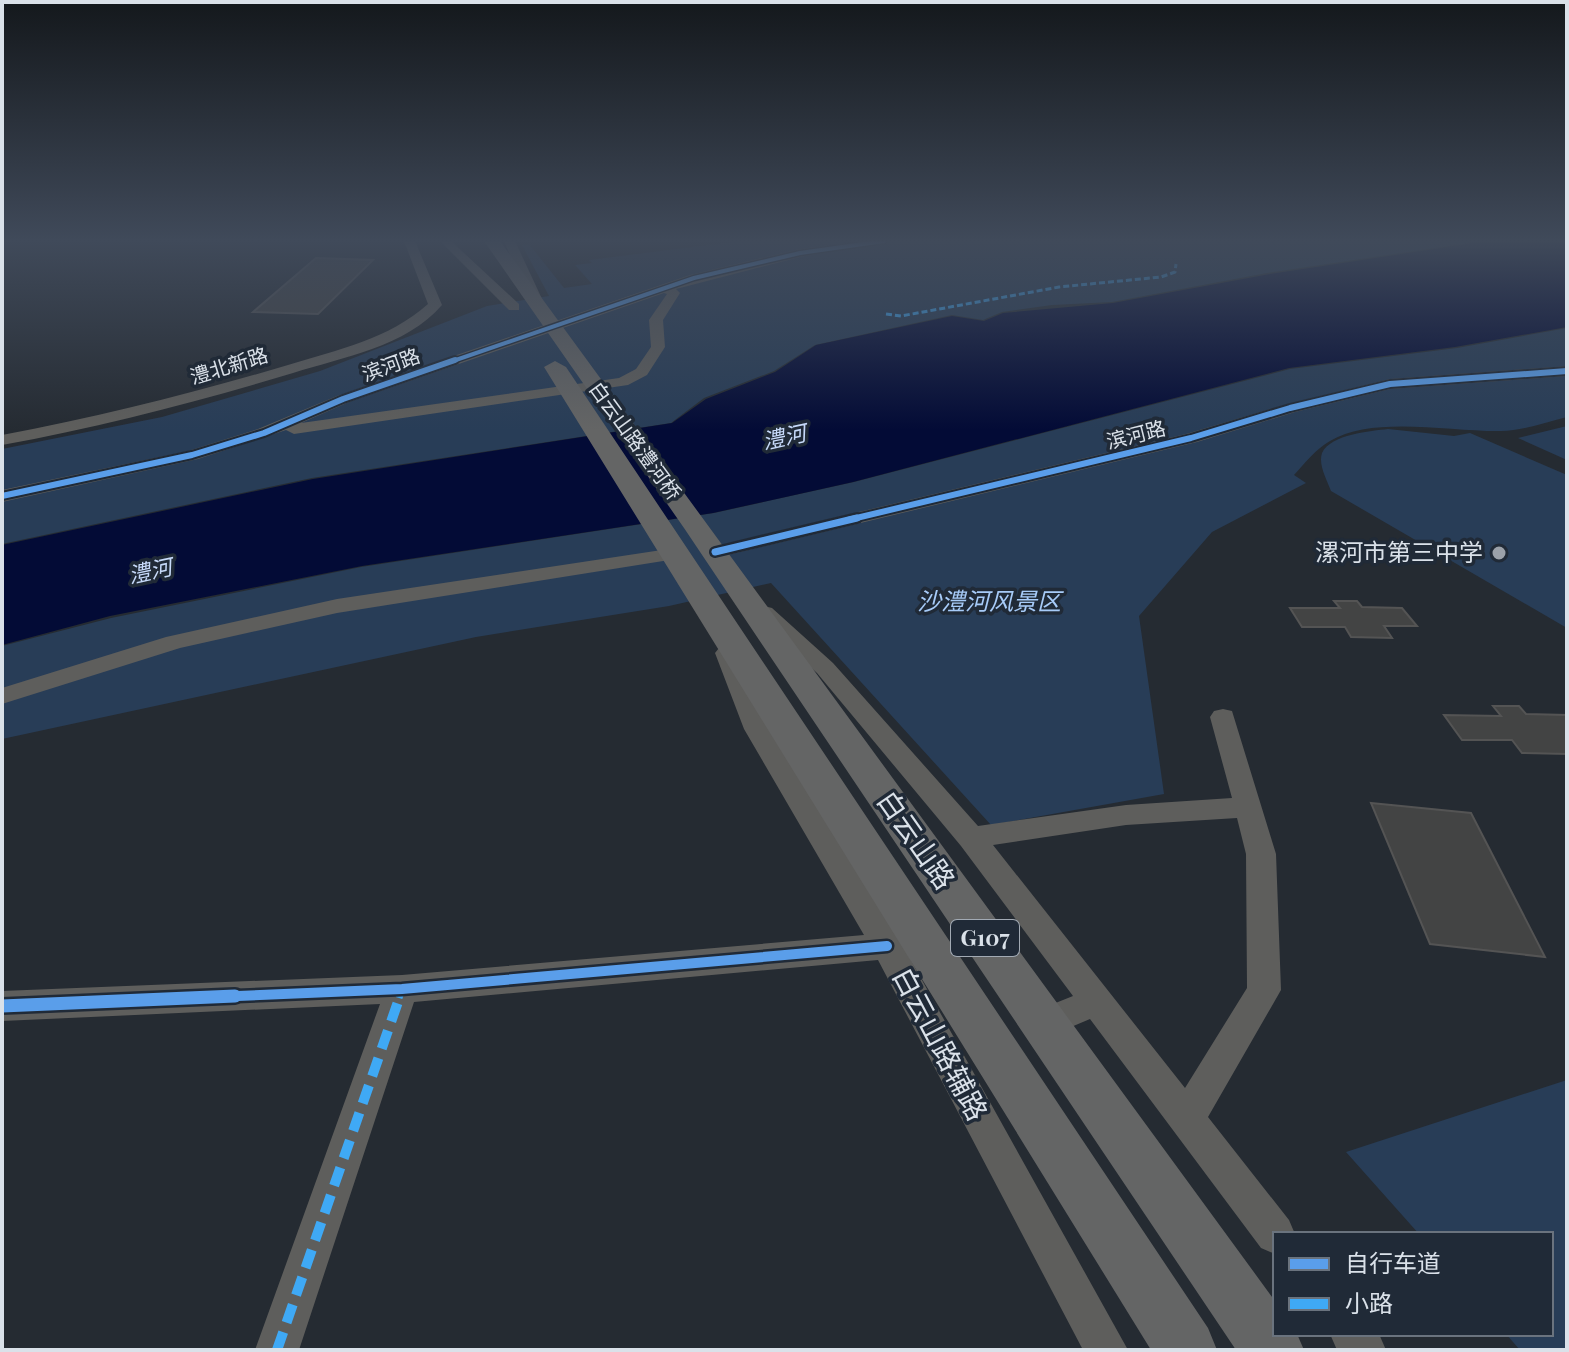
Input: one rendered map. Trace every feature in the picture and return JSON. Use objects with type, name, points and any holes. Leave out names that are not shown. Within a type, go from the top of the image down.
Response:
[{"type":"highway","name":"G107","points":[[512,304],[533,334],[561,357]]},
{"type":"highway","name":"G107","points":[[538,304],[555,327],[561,357]]},
{"type":"highway","name":"白云山路澧河桥","points":[[561,357],[688,542]]},
{"type":"highway","name":"白云山路澧河桥","points":[[561,357],[688,542]]},
{"type":"highway","name":"白云山路","points":[[688,542],[1186,1350]]},
{"type":"highway","name":"白云山路","points":[[727,602],[1045,1023],[1273,1350]]},
{"type":"street","name":"澧北新路","points":[[2,440],[206,395],[352,349],[409,326],[435,304]]},
{"type":"street","points":[[511,304],[514,307]]},
{"type":"street","name":"滨河路","points":[[2,496],[192,455],[264,433],[343,399],[620,304]]},
{"type":"street","points":[[264,433],[563,393],[623,382],[642,372],[658,347],[656,320],[667,304]]},
{"type":"street","name":"滨河路","points":[[2,696],[174,642],[337,606],[688,542],[1151,448],[1290,408],[1390,384],[1567,371]]},
{"type":"street","points":[[727,602],[825,668],[971,838],[1273,1232]]},
{"type":"street","name":"白云山路辅路","points":[[727,602],[757,729],[887,946],[1106,1350]]},
{"type":"street","points":[[1187,1119],[1264,990],[1261,854],[1223,717]]},
{"type":"street","points":[[971,838],[1126,815],[1248,807]]},
{"type":"street","points":[[2,1006],[402,989],[887,946]]},
{"type":"street","points":[[277,1350],[402,989]]},
{"type":"street","points":[[1045,1023],[1097,1001]]},
{"type":"green space","points":[[1070,304],[1002,312],[983,320],[952,315],[815,345],[774,371],[704,398],[671,423],[312,478],[2,544],[2,449],[162,417],[320,371],[487,306]]},
{"type":"green space","name":"沙澧河风景区","points":[[1567,328],[1567,417],[1509,431],[1390,427],[1347,433],[1315,452],[1294,475],[1306,483],[1212,532],[1139,616],[1164,794],[991,825],[771,583],[669,606],[476,637],[2,739],[2,646],[111,618],[361,567],[714,513],[854,482],[1290,369],[1457,348]]},
{"type":"green space","points":[[1567,426],[1567,460],[1518,438]]},
{"type":"green space","name":"漯河市第三中学","points":[[1388,429],[1454,436],[1470,433],[1567,475],[1567,628],[1331,491],[1321,462],[1322,453],[1327,447],[1352,435]]},
{"type":"green space","points":[[1567,1080],[1567,1350],[1520,1350],[1508,1336],[1553,1336],[1553,1232],[1417,1232],[1346,1152]]},
{"type":"water","name":"澧河","points":[[1101,304],[1567,304],[1567,327],[1455,347],[1289,368],[853,482],[713,513],[362,566],[110,616],[2,645],[2,545],[313,479],[672,423],[706,399],[775,372],[816,345],[952,316],[984,321],[1003,313]]},
{"type":"building","points":[[262,304],[328,304],[318,314],[253,312]]},
{"type":"building","points":[[1334,601],[1357,601],[1362,607],[1402,608],[1417,626],[1384,626],[1392,638],[1351,637],[1345,627],[1302,627],[1290,608],[1340,608]]},
{"type":"building","points":[[1493,706],[1519,706],[1526,714],[1567,715],[1567,754],[1522,753],[1512,740],[1462,740],[1444,715],[1501,716]]},
{"type":"building","points":[[1371,803],[1471,813],[1545,957],[1430,944]]},
{"type":"marked path","points":[[886,314],[901,316],[966,304]]},
{"type":"marked path","points":[[277,1350],[402,989]]},
{"type":"cycle path","points":[[2,496],[192,455],[264,433],[343,399],[618,304]]},
{"type":"cycle path","points":[[715,552],[1191,438],[1290,408],[1390,384],[1567,371]]},
{"type":"cycle path","points":[[2,1006],[402,989],[887,946]]},
{"type":"place","name":"漯河市第三中学","points":[[1499,553]]}]
